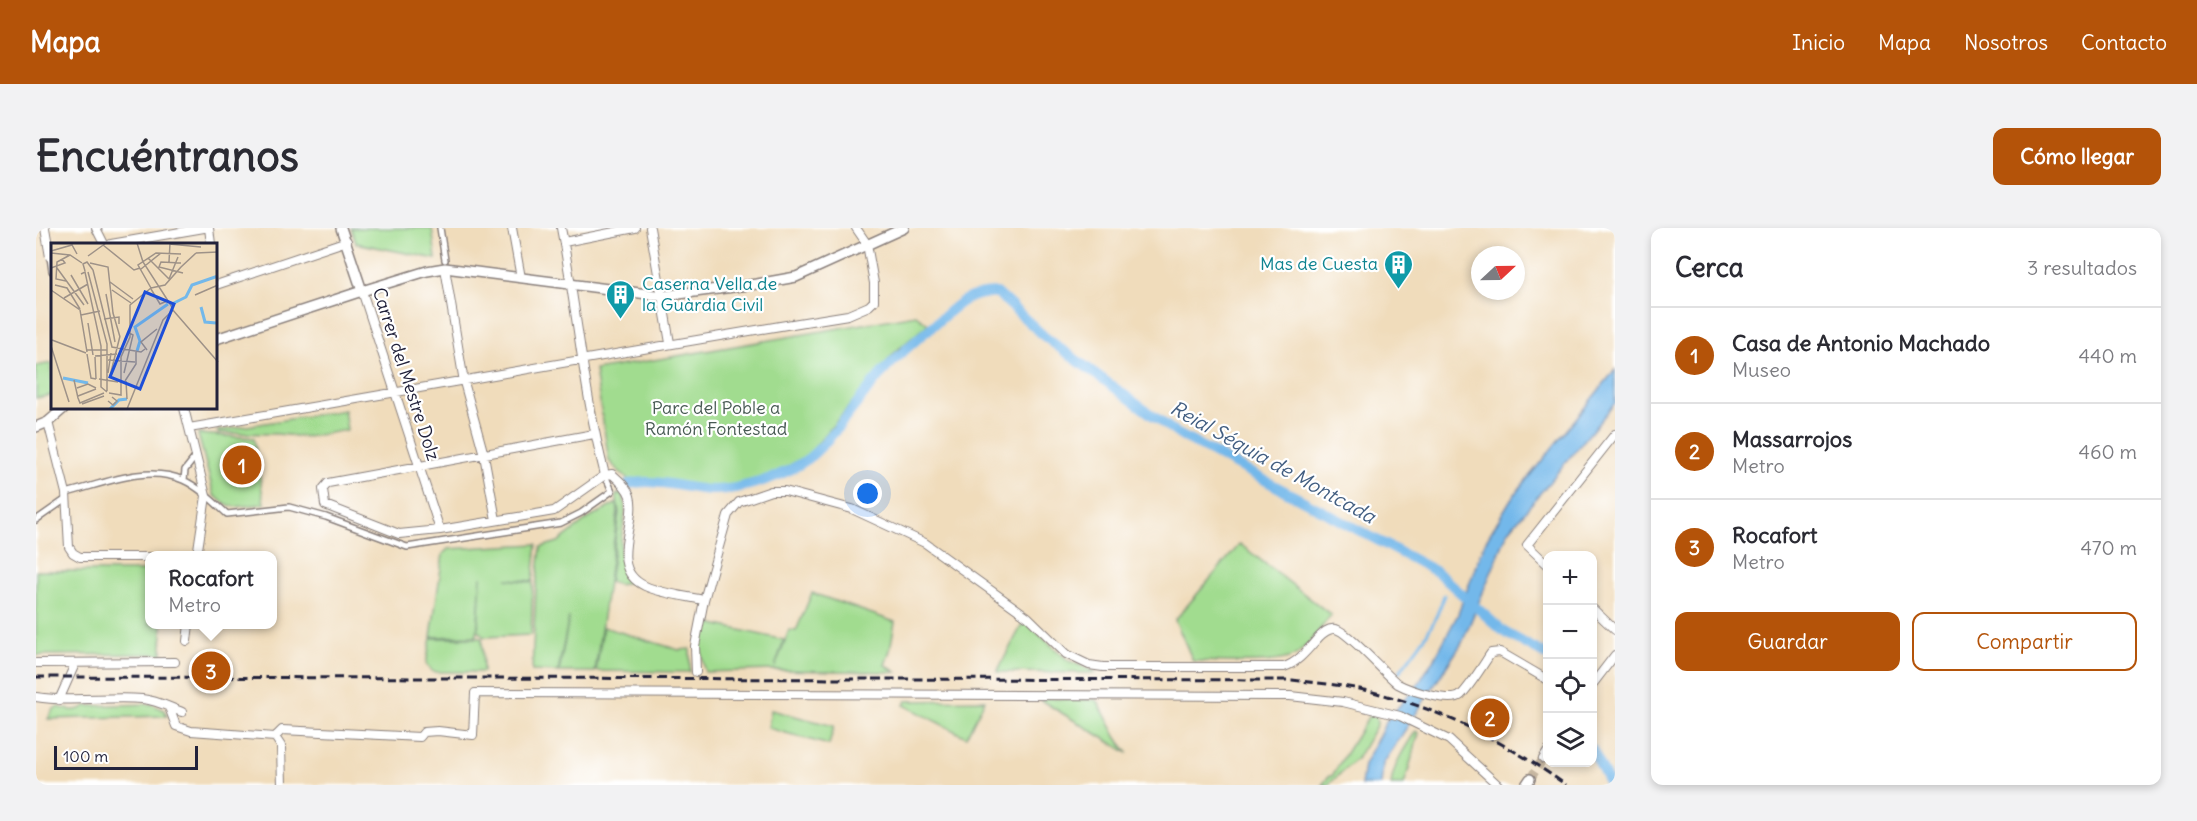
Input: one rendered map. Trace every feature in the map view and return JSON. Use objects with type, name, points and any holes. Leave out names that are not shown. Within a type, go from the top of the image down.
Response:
[{"type":"street","points":[[45,228],[51,257]]},
{"type":"street","points":[[96,228],[104,243]]},
{"type":"street","points":[[117,243],[204,228]]},
{"type":"street","points":[[209,228],[211,243]]},
{"type":"street","name":"Carrer del Mestre Dolz","points":[[341,228],[440,530]]},
{"type":"street","points":[[440,228],[464,382],[484,455],[496,520]]},
{"type":"street","points":[[512,228],[521,278]]},
{"type":"street","points":[[36,520],[66,496],[136,475],[159,473],[184,480],[227,514],[289,507],[327,517],[407,547],[561,523],[581,513],[612,490],[605,475],[594,434],[572,285],[561,228]]},
{"type":"street","points":[[564,242],[635,228]]},
{"type":"street","points":[[650,228],[670,343]]},
{"type":"street","points":[[189,428],[464,382],[670,343],[848,315],[874,301],[874,282],[867,244],[856,228]]},
{"type":"street","points":[[218,338],[445,264],[521,278],[663,296],[796,277],[904,228]]},
{"type":"street","points":[[218,282],[346,241]]},
{"type":"street","points":[[36,427],[48,422],[62,410]]},
{"type":"street","points":[[184,410],[206,496],[198,551]]},
{"type":"street","points":[[48,422],[66,496],[69,547],[73,554],[81,557],[145,557]]},
{"type":"street","points":[[594,434],[328,483],[323,489],[325,505],[399,534],[440,530],[554,511],[605,475],[612,474],[621,482],[630,497],[625,548],[627,564],[635,578],[644,585],[704,600]]},
{"type":"street","points":[[1543,560],[1527,545],[1615,434]]},
{"type":"street","points":[[184,480],[185,470],[196,456]]},
{"type":"street","points":[[696,672],[695,646],[704,600],[728,515],[739,502],[759,494],[785,491],[852,509],[925,543],[1028,617],[1066,654],[1089,665],[1284,667],[1296,661],[1326,632],[1334,629],[1348,638],[1398,684],[1447,698],[1461,695],[1491,653],[1495,651],[1543,677]]},
{"type":"street","points":[[1597,612],[1615,630]]},
{"type":"street","points":[[187,641],[188,629]]},
{"type":"street","points":[[1597,680],[1615,655]]},
{"type":"street","points":[[36,663],[175,662]]},
{"type":"street","points":[[59,700],[75,664]]},
{"type":"street","points":[[169,707],[176,726],[191,731],[275,737],[282,730],[420,737],[424,732],[438,731],[473,735],[475,693],[1278,695],[1332,700],[1400,716],[1449,740],[1498,785]]},
{"type":"street","points":[[36,697],[59,700],[144,699],[160,702],[182,712]]},
{"type":"street","points":[[275,737],[280,746],[282,785]]},
{"type":"street","points":[[1477,765],[1490,785]]},
{"type":"green space","points":[[351,228],[432,228],[436,259],[356,243]]},
{"type":"green space","name":"Parc del Poble a Ramón Fontestad","points":[[916,315],[928,324],[895,352],[808,455],[774,474],[729,486],[711,487],[659,479],[630,482],[609,461],[595,370]]},
{"type":"green space","points":[[51,363],[51,395],[36,398],[36,366]]},
{"type":"green space","points":[[344,410],[347,430],[307,437],[219,433],[217,431]]},
{"type":"green space","points":[[198,434],[254,438],[264,504],[235,507],[225,504],[214,495]]},
{"type":"green space","points":[[622,493],[625,517],[620,551],[625,571],[631,581],[619,585],[609,582],[619,513],[616,495]]},
{"type":"green space","points":[[617,503],[618,512],[595,672],[559,672],[569,617],[558,672],[532,671],[536,588],[541,547],[558,542],[588,519]]},
{"type":"green space","points":[[537,544],[533,581],[506,579],[533,584],[531,635],[484,637],[478,630],[481,576],[477,636],[431,637],[443,554],[448,549]]},
{"type":"green space","points":[[1240,544],[1331,615],[1306,646],[1288,658],[1262,662],[1193,661],[1175,620]]},
{"type":"green space","points":[[36,571],[145,571],[145,629],[162,629],[162,654],[36,655]]},
{"type":"green space","points":[[812,593],[895,622],[885,665],[896,672],[773,670],[705,672],[700,646],[704,622],[784,640],[775,667],[789,630],[796,631]]},
{"type":"green space","points":[[1024,621],[1069,661],[1096,673],[997,672]]},
{"type":"green space","points":[[603,627],[679,650],[690,649],[690,672],[596,671]]},
{"type":"green space","points":[[431,638],[482,638],[483,672],[433,672],[426,664]]},
{"type":"green space","points":[[1042,698],[1097,700],[1117,738],[1128,753],[1042,701]]},
{"type":"green space","points":[[985,700],[966,737],[904,705],[906,701]]},
{"type":"green space","points":[[151,704],[164,710],[167,716],[48,719],[57,707],[76,710],[86,706]]},
{"type":"green space","points":[[771,710],[834,726],[829,745],[768,728]]},
{"type":"green space","points":[[1370,714],[1376,717],[1377,724],[1358,757],[1328,785],[1322,785],[1329,776],[1332,776]]},
{"type":"green space","points":[[1416,731],[1419,733],[1404,785],[1391,785],[1397,763]]},
{"type":"water","points":[[1615,370],[1615,403],[1508,532],[1462,643],[1383,764],[1381,785],[1361,785],[1364,765],[1387,720],[1419,683],[1438,652],[1458,614],[1485,542],[1511,499]]},
{"type":"waterway","name":"Reial Séquia de Montcada","points":[[629,484],[650,482],[723,490],[749,485],[788,471],[817,451],[882,374],[949,312],[969,298],[997,293],[1045,337],[1178,434],[1437,572],[1504,632],[1543,653]]},
{"type":"waterway","points":[[1399,672],[1431,627],[1444,595]]},
{"type":"waterway","name":"Reial Séquia de Montcada","points":[[1597,759],[1610,785]]},
{"type":"tunnel","points":[[1530,779],[1543,759]]},
{"type":"railway","points":[[36,677],[1292,680],[1360,689],[1422,707],[1496,741],[1566,785]]},
{"type":"place","name":"Mas de Cuesta","points":[[1399,290]]},
{"type":"place","name":"Caserna Vella de la Guàrdia Civil","points":[[621,320]]},
{"type":"place","name":"Casa de Antonio Machado","points":[[242,465]]},
{"type":"place","name":"Rocafort","points":[[211,671]]},
{"type":"place","name":"Massarrojos","points":[[1490,718]]}]
